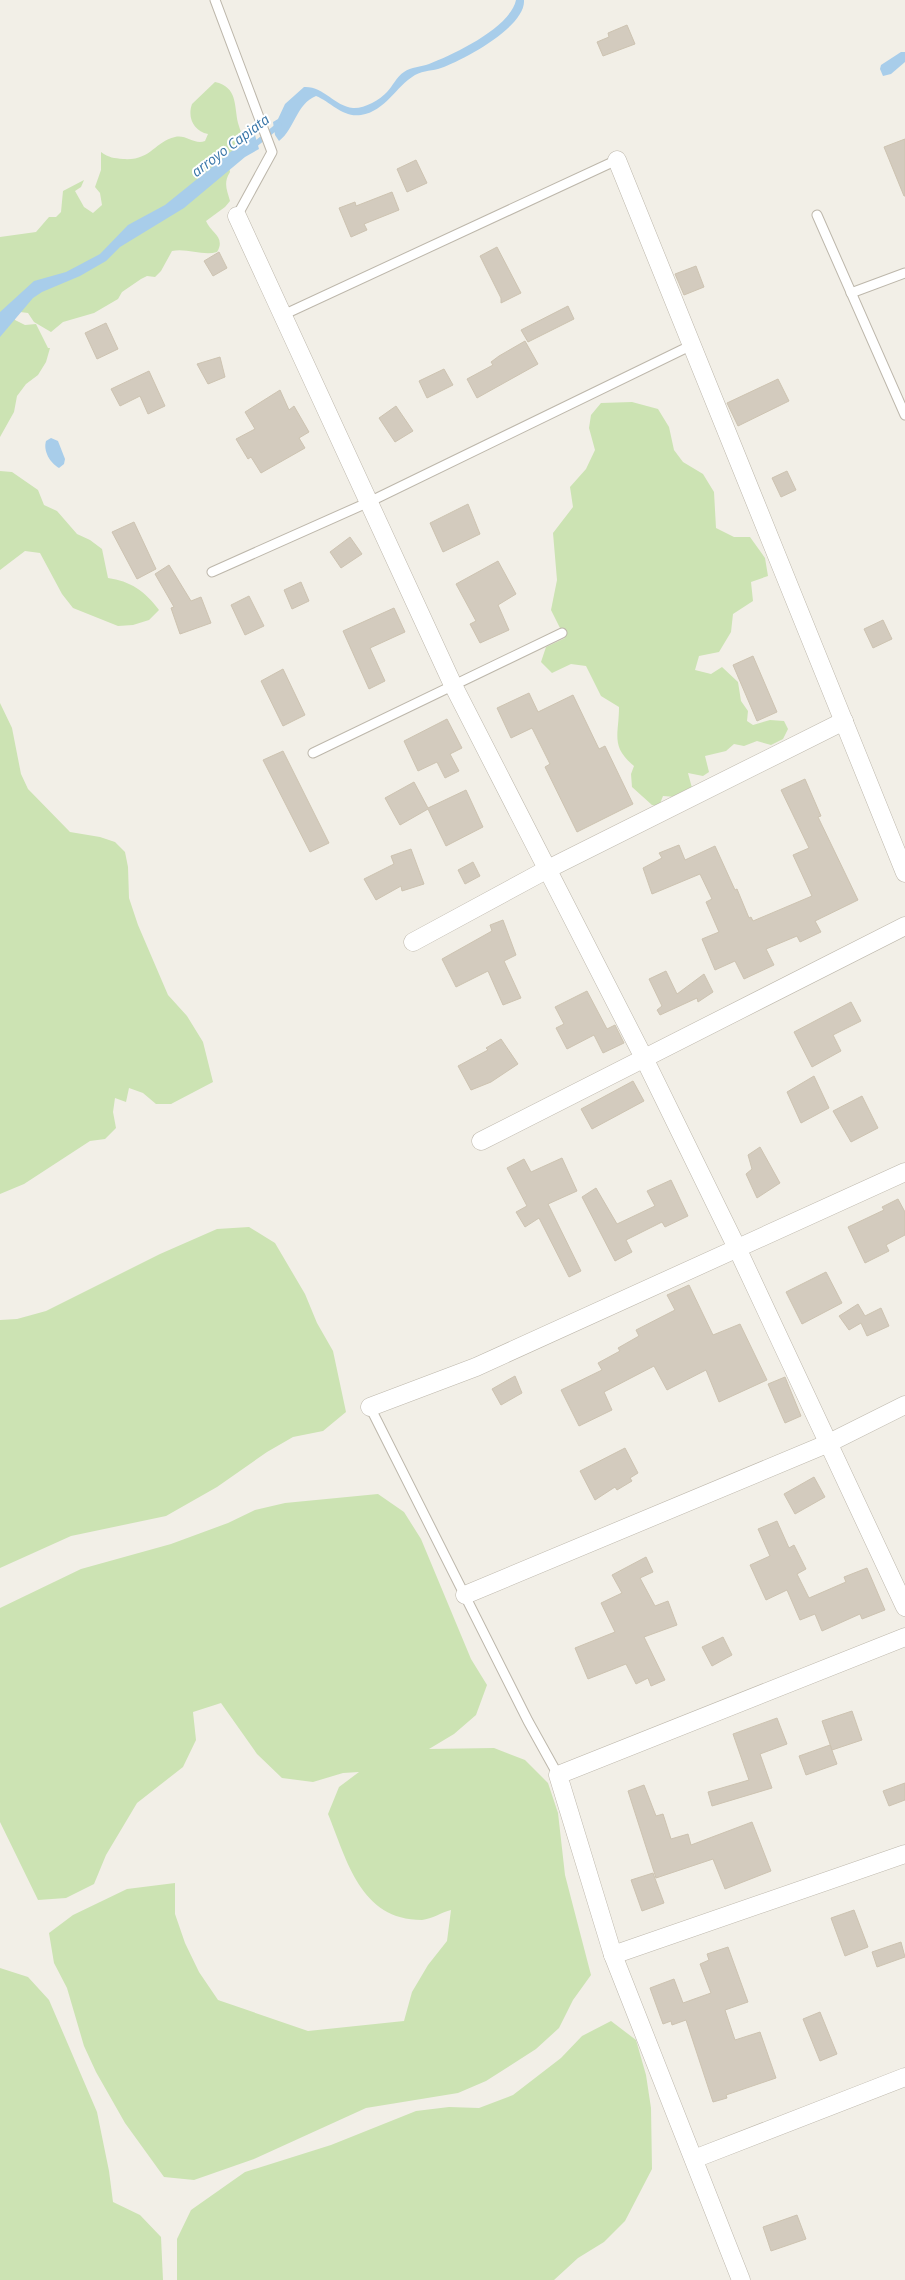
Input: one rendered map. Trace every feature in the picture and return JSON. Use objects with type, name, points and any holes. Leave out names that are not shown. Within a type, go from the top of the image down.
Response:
[{"type":"street","points":[[617,160],[905,874]]},
{"type":"street","points":[[237,216],[453,685],[546,870],[644,1058],[737,1248],[905,1607]]},
{"type":"street","points":[[413,942],[546,870],[844,721]]},
{"type":"street","points":[[481,1141],[905,926]]},
{"type":"street","points":[[370,1407],[476,1366],[905,1172]]},
{"type":"street","points":[[465,1595],[829,1443],[905,1405]]},
{"type":"street","points":[[740,2280],[613,1955],[558,1775],[905,1637]]},
{"type":"street","points":[[613,1955],[905,1854]]},
{"type":"street","points":[[694,2159],[905,2077]]},
{"type":"lane","points":[[215,0],[272,152],[237,216]]},
{"type":"lane","points":[[283,315],[617,160]]},
{"type":"lane","points":[[817,215],[905,415]]},
{"type":"lane","points":[[851,293],[905,273]]},
{"type":"lane","points":[[212,572],[369,502],[692,345]]},
{"type":"lane","points":[[313,753],[562,633]]},
{"type":"lane","points":[[370,1407],[558,1775]]},
{"type":"green space","points":[[215,82],[228,88],[234,98],[238,123],[246,146],[229,166],[230,172],[226,183],[230,201],[206,221],[219,239],[220,243],[217,252],[172,251],[161,271],[155,277],[147,276],[141,279],[122,292],[118,299],[94,313],[63,322],[51,332],[34,322],[28,313],[20,312],[14,316],[15,320],[25,325],[36,324],[48,348],[50,348],[46,362],[38,375],[26,384],[17,396],[14,412],[0,437],[0,237],[36,232],[49,217],[56,217],[61,212],[63,191],[84,180],[81,187],[75,191],[84,207],[93,213],[102,205],[100,193],[95,187],[101,170],[101,152],[112,157],[132,159],[146,154],[168,139],[179,136],[197,142],[205,141],[208,134],[195,127],[190,114],[192,104]]},
{"type":"green space","points":[[632,402],[658,409],[669,427],[674,450],[683,462],[703,474],[714,492],[716,528],[734,537],[750,537],[765,558],[768,576],[751,582],[753,601],[733,614],[731,632],[719,652],[699,656],[695,670],[711,674],[722,667],[738,682],[741,701],[748,711],[747,721],[753,725],[770,720],[784,721],[788,729],[783,739],[771,745],[757,741],[744,746],[734,744],[726,751],[705,756],[709,772],[703,776],[688,773],[692,788],[676,797],[663,796],[659,806],[652,805],[632,787],[631,774],[634,766],[626,759],[618,740],[619,707],[601,696],[586,666],[571,664],[552,673],[541,662],[546,647],[565,638],[551,610],[557,580],[553,533],[573,507],[570,487],[586,469],[595,450],[589,428],[591,415],[601,403]]},
{"type":"green space","points":[[0,471],[12,472],[38,490],[44,505],[57,511],[77,534],[90,540],[102,549],[108,578],[130,584],[143,592],[159,610],[149,620],[133,625],[118,626],[73,608],[62,594],[40,553],[25,551],[0,570]]},
{"type":"green space","points":[[0,703],[12,728],[21,774],[28,789],[70,832],[100,837],[115,842],[125,852],[128,867],[129,898],[138,925],[168,995],[187,1016],[203,1042],[213,1082],[171,1104],[156,1104],[143,1093],[129,1088],[126,1102],[115,1098],[113,1112],[116,1128],[105,1139],[90,1141],[24,1184],[0,1194]]},
{"type":"green space","points":[[249,1227],[275,1243],[305,1294],[317,1323],[333,1351],[346,1412],[323,1431],[293,1437],[267,1452],[217,1487],[166,1516],[71,1536],[0,1568],[0,1320],[17,1319],[46,1311],[160,1254],[217,1229]]},
{"type":"green space","points":[[378,1494],[404,1512],[421,1539],[471,1659],[487,1685],[476,1715],[454,1734],[429,1749],[494,1748],[525,1760],[548,1783],[558,1813],[565,1875],[591,1975],[573,2000],[559,2028],[536,2049],[486,2081],[458,2093],[366,2108],[254,2159],[194,2180],[164,2177],[125,2123],[96,2072],[84,2046],[67,1988],[54,1963],[49,1933],[73,1915],[127,1889],[175,1883],[175,1914],[185,1943],[199,1972],[218,2000],[308,2031],[404,2021],[412,1992],[428,1965],[447,1941],[451,1910],[422,1920],[401,1917],[384,1910],[370,1899],[350,1868],[328,1814],[339,1787],[359,1772],[343,1773],[313,1782],[282,1778],[257,1754],[221,1703],[193,1712],[196,1740],[183,1767],[137,1803],[106,1855],[94,1884],[66,1898],[38,1900],[0,1822],[0,1608],[81,1569],[171,1544],[228,1523],[255,1510],[285,1503]]},
{"type":"green space","points":[[0,1968],[28,1977],[49,2000],[97,2112],[113,2202],[140,2215],[161,2237],[163,2280],[0,2280]]},
{"type":"green space","points":[[611,2021],[636,2040],[646,2075],[651,2108],[652,2169],[625,2221],[604,2242],[578,2258],[554,2280],[177,2280],[177,2239],[191,2210],[245,2172],[331,2145],[416,2111],[449,2107],[479,2108],[513,2095],[561,2058],[582,2036]]},
{"type":"water","points":[[516,0],[524,0],[522,10],[515,21],[492,41],[464,58],[441,68],[415,75],[384,104],[370,113],[361,115],[348,114],[316,96],[304,105],[289,130],[279,141],[275,135],[273,122],[278,119],[285,104],[304,87],[317,90],[340,104],[353,108],[376,101],[407,70],[429,64],[480,39],[503,20],[512,10]]},
{"type":"water","points":[[901,52],[905,52],[905,62],[891,74],[883,76],[880,69],[881,65]]},
{"type":"water","points":[[255,135],[259,149],[245,157],[184,208],[120,247],[106,261],[80,276],[42,292],[33,298],[0,337],[0,312],[34,281],[66,272],[100,254],[128,225],[165,205],[233,150]]},
{"type":"water","points":[[51,438],[58,441],[65,459],[64,464],[59,468],[50,460],[46,453],[46,441]]},
{"type":"building","points":[[627,25],[635,44],[603,56],[597,42],[609,37],[608,33]]},
{"type":"building","points":[[905,139],[905,196],[904,196],[884,147]]},
{"type":"building","points":[[416,160],[427,183],[407,192],[397,169]]},
{"type":"building","points":[[392,192],[399,210],[364,224],[367,230],[351,237],[339,208],[355,202],[356,206]]},
{"type":"building","points":[[497,247],[521,293],[501,303],[501,298],[480,256]]},
{"type":"building","points":[[219,252],[227,268],[213,276],[204,261]]},
{"type":"building","points":[[696,266],[704,287],[684,295],[675,274]]},
{"type":"building","points":[[568,306],[574,319],[528,342],[521,330]]},
{"type":"building","points":[[106,323],[118,349],[97,359],[85,333]]},
{"type":"building","points":[[525,341],[538,364],[477,398],[467,379],[493,365],[491,362],[499,356]]},
{"type":"building","points":[[220,357],[225,377],[208,384],[197,364]]},
{"type":"building","points":[[444,369],[453,385],[427,398],[419,381]]},
{"type":"building","points":[[149,371],[165,406],[148,414],[140,396],[120,406],[111,389]]},
{"type":"building","points":[[778,379],[789,401],[738,426],[727,403]]},
{"type":"building","points":[[280,390],[289,410],[294,406],[309,432],[299,438],[305,448],[261,473],[251,457],[248,459],[236,439],[255,429],[245,412]]},
{"type":"building","points":[[396,406],[413,431],[395,442],[379,418]]},
{"type":"building","points":[[787,471],[796,490],[781,497],[772,478]]},
{"type":"building","points":[[468,504],[480,534],[443,552],[430,523]]},
{"type":"building","points":[[134,522],[156,569],[137,579],[112,532]]},
{"type":"building","points":[[350,537],[362,554],[341,568],[330,552]]},
{"type":"building","points":[[498,561],[516,594],[498,605],[509,630],[480,643],[470,624],[476,621],[456,584]]},
{"type":"building","points":[[169,565],[191,601],[201,597],[211,623],[180,634],[171,608],[174,607],[155,574]]},
{"type":"building","points":[[301,582],[309,601],[292,609],[284,590]]},
{"type":"building","points":[[249,596],[264,626],[245,635],[231,605]]},
{"type":"building","points":[[394,608],[405,632],[370,648],[385,681],[369,689],[343,631]]},
{"type":"building","points":[[883,620],[892,639],[873,648],[864,629]]},
{"type":"building","points":[[753,656],[777,712],[757,721],[733,665]]},
{"type":"building","points":[[283,669],[305,715],[283,726],[261,681]]},
{"type":"building","points":[[529,693],[538,712],[573,695],[599,749],[605,746],[633,804],[577,832],[545,767],[550,764],[532,728],[511,738],[497,708]]},
{"type":"building","points":[[447,719],[462,748],[450,754],[459,771],[445,778],[437,762],[418,771],[404,741]]},
{"type":"building","points":[[283,751],[329,843],[310,852],[263,760]]},
{"type":"building","points":[[805,779],[821,816],[818,817],[858,900],[815,921],[821,932],[800,942],[797,936],[766,949],[774,965],[744,979],[735,961],[715,970],[702,939],[719,932],[706,902],[712,899],[700,874],[652,894],[643,868],[662,858],[659,853],[679,845],[685,860],[715,846],[735,890],[737,889],[749,918],[751,917],[753,921],[812,896],[793,855],[809,848],[781,790]]},
{"type":"building","points":[[414,782],[428,808],[466,790],[483,827],[446,846],[428,809],[400,825],[385,798]]},
{"type":"building","points":[[411,849],[424,884],[402,891],[401,886],[376,900],[364,879],[394,864],[391,856]]},
{"type":"building","points":[[473,862],[480,876],[465,884],[458,870]]},
{"type":"building","points":[[503,920],[516,955],[504,961],[521,998],[503,1005],[488,971],[456,987],[442,959],[492,931],[490,925]]},
{"type":"building","points":[[666,971],[677,994],[704,974],[713,992],[698,1002],[697,998],[660,1015],[657,1010],[662,1006],[649,979]]},
{"type":"building","points":[[587,991],[607,1029],[615,1025],[624,1043],[603,1053],[594,1035],[567,1049],[556,1028],[564,1024],[555,1007]]},
{"type":"building","points":[[851,1002],[861,1021],[833,1035],[841,1051],[812,1067],[794,1032]]},
{"type":"building","points":[[501,1039],[518,1064],[491,1082],[471,1090],[458,1066],[488,1050],[486,1048]]},
{"type":"building","points":[[814,1076],[829,1108],[801,1123],[787,1092]]},
{"type":"building","points":[[633,1081],[644,1101],[592,1129],[581,1109]]},
{"type":"building","points":[[862,1096],[878,1128],[851,1142],[833,1111]]},
{"type":"building","points":[[760,1147],[780,1183],[757,1198],[746,1174],[752,1169],[748,1155]]},
{"type":"building","points":[[562,1158],[577,1191],[548,1204],[581,1271],[569,1277],[539,1218],[525,1227],[516,1212],[527,1206],[507,1168],[524,1159],[531,1172]]},
{"type":"building","points":[[671,1180],[688,1216],[665,1227],[662,1222],[626,1240],[632,1252],[615,1261],[582,1197],[596,1188],[617,1224],[655,1206],[647,1191]]},
{"type":"building","points":[[898,1199],[905,1212],[905,1235],[886,1245],[889,1251],[865,1263],[848,1227],[884,1210],[882,1207]]},
{"type":"building","points":[[826,1272],[842,1303],[802,1324],[786,1292]]},
{"type":"building","points":[[689,1285],[713,1335],[740,1324],[767,1380],[719,1402],[706,1370],[667,1390],[654,1366],[604,1392],[612,1410],[579,1426],[561,1390],[602,1370],[598,1363],[620,1351],[618,1348],[639,1336],[636,1330],[675,1310],[667,1295]]},
{"type":"building","points":[[858,1304],[865,1316],[881,1308],[889,1326],[867,1336],[861,1323],[849,1330],[839,1316]]},
{"type":"building","points":[[515,1376],[522,1393],[501,1405],[492,1389]]},
{"type":"building","points":[[785,1377],[801,1416],[785,1423],[768,1384]]},
{"type":"building","points":[[625,1448],[638,1473],[630,1478],[632,1481],[617,1490],[615,1487],[595,1500],[580,1471]]},
{"type":"building","points":[[814,1477],[825,1497],[795,1514],[784,1494]]},
{"type":"building","points":[[777,1521],[789,1548],[794,1545],[806,1569],[797,1574],[809,1598],[846,1582],[844,1577],[867,1568],[885,1610],[862,1619],[860,1614],[822,1631],[815,1614],[800,1620],[787,1590],[766,1600],[750,1565],[770,1556],[758,1529]]},
{"type":"building","points":[[646,1557],[653,1572],[640,1578],[655,1606],[668,1601],[677,1625],[644,1637],[665,1680],[651,1686],[648,1678],[636,1684],[626,1664],[588,1679],[575,1648],[615,1632],[601,1603],[622,1593],[612,1575]]},
{"type":"building","points":[[723,1637],[732,1655],[712,1666],[702,1647]]},
{"type":"building","points":[[852,1711],[862,1740],[832,1750],[822,1721]]},
{"type":"building","points":[[777,1718],[787,1744],[760,1754],[772,1788],[712,1806],[708,1792],[749,1780],[733,1734]]},
{"type":"building","points":[[830,1745],[837,1764],[806,1775],[799,1756]]},
{"type":"building","points":[[905,1783],[905,1800],[889,1806],[883,1791]]},
{"type":"building","points":[[644,1785],[656,1816],[663,1814],[671,1839],[688,1834],[691,1845],[752,1822],[771,1871],[725,1889],[713,1859],[656,1878],[628,1791]]},
{"type":"building","points":[[653,1873],[664,1903],[642,1911],[631,1880]]},
{"type":"building","points":[[854,1910],[868,1947],[845,1956],[831,1918]]},
{"type":"building","points":[[901,1942],[905,1957],[877,1967],[872,1952]]},
{"type":"building","points":[[728,1947],[748,2002],[725,2010],[735,2040],[760,2032],[776,2078],[726,2095],[727,2098],[713,2102],[686,2020],[672,2025],[671,2021],[663,2024],[650,1988],[674,1979],[683,2003],[711,1993],[700,1964],[709,1960],[707,1954]]},
{"type":"building","points":[[820,2012],[837,2054],[820,2061],[803,2019]]},
{"type":"building","points":[[797,2215],[806,2239],[771,2251],[763,2227]]},
{"type":"waterway","name":"arroyo Capiata","points":[[253,146],[279,125]]}]
